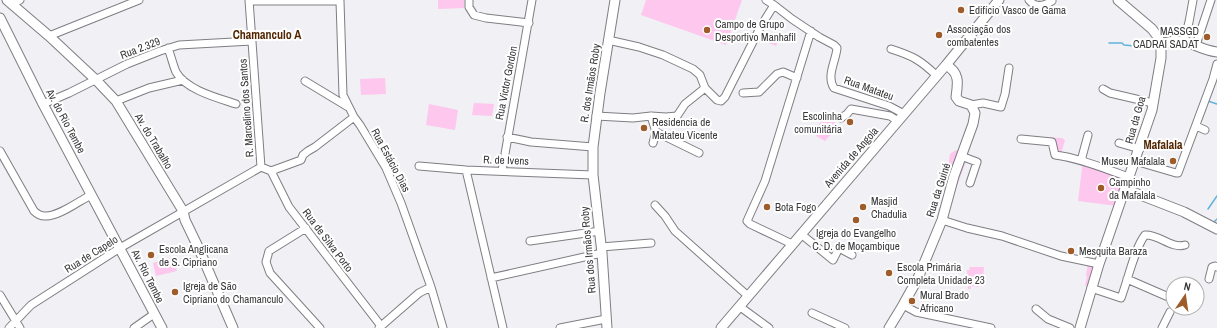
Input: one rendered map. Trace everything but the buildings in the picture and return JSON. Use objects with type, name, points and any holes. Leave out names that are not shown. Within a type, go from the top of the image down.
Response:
[{"type":"main road","name":"R. dos Irmãos Roby","points":[[593,173],[593,147],[596,116],[615,0]]},
{"type":"main road","name":"Avenida de Angola","points":[[721,328],[946,65],[999,0]]},
{"type":"main road","points":[[1118,0],[1152,29],[1161,44],[1181,40]]},
{"type":"main road","name":"Av. do Trabalho","points":[[13,1],[116,101],[184,216],[233,328]]},
{"type":"main road","name":"Av. do Rio Tembe","points":[[0,18],[43,104],[112,234]]},
{"type":"main road","points":[[1152,29],[1196,45],[1207,51],[1217,52]]},
{"type":"main road","name":"Rua da Goa","points":[[1080,328],[1099,264],[1140,149],[1153,103],[1161,58],[1161,44]]},
{"type":"main road","points":[[946,65],[951,68],[958,80],[956,97],[959,101],[971,105]]},
{"type":"main road","name":"Rua da Guiné","points":[[889,328],[904,305],[922,270],[942,220],[961,156],[973,124],[975,113],[971,105]]},
{"type":"main road","name":"Rua dos Irmãos Roby","points":[[593,173],[602,250],[606,323]]},
{"type":"main road","points":[[1125,189],[1184,212],[1217,229]]},
{"type":"main road","name":"Av. Rio Tembe","points":[[112,234],[162,328]]},
{"type":"street","points":[[49,36],[139,0]]},
{"type":"street","name":"Rua Estácio Dias","points":[[249,0],[340,1],[343,94],[348,107],[389,175],[401,203],[431,287],[443,328]]},
{"type":"street","name":"R. Marcelino dos Santos","points":[[249,0],[261,167]]},
{"type":"street","points":[[469,0],[470,7],[474,15],[486,18],[529,23]]},
{"type":"street","name":"Rua Victor Gordon","points":[[502,171],[532,0]]},
{"type":"street","name":"Rua Matateu","points":[[766,0],[819,37],[834,44],[837,48],[831,73],[831,84],[834,88],[889,106],[901,118]]},
{"type":"street","points":[[1029,0],[1034,4],[1042,6],[1052,1]]},
{"type":"street","points":[[1181,40],[1189,22],[1193,0]]},
{"type":"street","points":[[1196,45],[1211,0]]},
{"type":"street","points":[[608,40],[639,47],[693,69],[700,75],[705,88],[717,100],[721,100],[725,97],[761,26],[774,5]]},
{"type":"street","points":[[792,244],[750,224],[747,220],[765,180],[811,31]]},
{"type":"street","name":"Rua 2.329","points":[[43,104],[127,64],[168,48],[185,45],[252,41]]},
{"type":"street","points":[[168,48],[177,72],[183,80],[191,86],[208,94],[236,104]]},
{"type":"street","points":[[891,49],[913,56],[936,75]]},
{"type":"street","points":[[1135,161],[1176,174],[1178,173],[1213,79],[1217,64]]},
{"type":"street","points":[[971,105],[983,103],[1001,107],[1005,94],[1009,68]]},
{"type":"street","points":[[743,93],[759,92],[778,74],[783,72],[797,78]]},
{"type":"street","points":[[116,101],[149,88],[183,80]]},
{"type":"street","points":[[304,81],[348,107]]},
{"type":"street","points":[[596,116],[633,118],[677,116],[685,104],[689,103],[694,96],[705,88]]},
{"type":"street","points":[[1103,89],[1110,93],[1153,103]]},
{"type":"street","points":[[841,118],[851,109],[901,118]]},
{"type":"street","points":[[651,116],[656,132],[653,143]]},
{"type":"street","points":[[261,167],[271,171],[301,160],[308,151],[354,117]]},
{"type":"street","points":[[1196,126],[1205,130]]},
{"type":"street","points":[[656,132],[699,153]]},
{"type":"street","points":[[1083,161],[1082,157],[1088,135]]},
{"type":"street","points":[[507,137],[530,142],[593,147]]},
{"type":"street","points":[[1021,139],[1052,142],[1054,155],[1067,156],[1129,177]]},
{"type":"street","points":[[1119,142],[1140,149]]},
{"type":"street","points":[[0,151],[34,211],[40,216],[46,217],[54,215],[91,195]]},
{"type":"street","points":[[961,156],[977,162],[970,183]]},
{"type":"street","name":"R. de Ivens","points":[[419,166],[466,170],[593,173]]},
{"type":"street","name":"Rua de Capelo","points":[[10,328],[31,305],[120,248],[184,216],[261,167]]},
{"type":"street","points":[[466,170],[503,328]]},
{"type":"street","name":"Rua de Silva Porto","points":[[271,171],[289,207],[380,327]]},
{"type":"street","points":[[655,205],[665,216],[675,231],[748,296]]},
{"type":"street","points":[[942,220],[967,228],[1002,236],[1061,256],[1099,264]]},
{"type":"street","points":[[306,228],[269,251],[266,262],[270,273],[320,328]]},
{"type":"street","points":[[530,241],[600,232]]},
{"type":"street","points":[[801,234],[833,260],[839,248],[852,255]]},
{"type":"street","points":[[1092,288],[1121,298],[1141,241],[1145,235],[1155,237],[1174,245],[1185,245]]},
{"type":"street","points":[[491,278],[602,250],[651,243]]},
{"type":"street","points":[[1209,280],[1212,267],[1217,267]]},
{"type":"street","points":[[1127,279],[1165,295]]},
{"type":"street","points":[[380,327],[419,293],[431,287]]},
{"type":"street","points":[[0,295],[20,328]]},
{"type":"street","points":[[904,305],[916,312],[991,328]]},
{"type":"street","points":[[739,306],[768,328]]},
{"type":"street","points":[[1036,309],[1048,319],[1070,328]]},
{"type":"street","points":[[812,313],[845,328]]},
{"type":"street","points":[[134,328],[154,314]]},
{"type":"street","points":[[1162,328],[1168,316]]},
{"type":"street","points":[[560,328],[606,323]]},
{"type":"shaded area","points":[[438,0],[464,0],[464,8],[438,9]]},
{"type":"shaded area","name":"Campo de Grupo Desportivo Manhafil","points":[[646,0],[742,0],[726,45],[641,15]]},
{"type":"shaded area","points":[[764,31],[780,37],[776,46],[760,39]]},
{"type":"shaded area","points":[[385,78],[386,94],[361,95],[360,79]]},
{"type":"shaded area","points":[[474,103],[494,104],[492,116],[472,115]]},
{"type":"shaded area","points":[[429,104],[458,110],[455,130],[426,125]]},
{"type":"shaded area","points":[[831,119],[839,126],[825,141],[816,136],[817,129],[821,121]]},
{"type":"shaded area","points":[[1038,137],[1062,138],[1065,140],[1061,154],[1050,154],[1051,145]]},
{"type":"shaded area","points":[[956,150],[965,152],[967,159],[955,191],[945,190],[950,154]]},
{"type":"shaded area","name":"Campinho da Mafalala","points":[[1083,160],[1101,163],[1120,169],[1119,171],[1127,175],[1117,206],[1078,201]]},
{"type":"shaded area","points":[[173,257],[177,271],[156,276],[153,263]]},
{"type":"shaded area","points":[[1088,263],[1096,265],[1090,287],[1085,285]]},
{"type":"shaded area","points":[[970,267],[984,267],[983,280],[979,280],[979,287],[971,286],[971,289],[968,289],[967,270],[969,270]]},
{"type":"waterway","points":[[1109,43],[1122,43],[1124,45],[1157,48]]},
{"type":"waterway","points":[[1208,101],[1217,104]]},
{"type":"waterway","points":[[1208,209],[1217,196]]},
{"type":"waterway","points":[[1213,223],[1217,219]]},
{"type":"place","name":"Edifício Vasco de Gama","points":[[961,10]]},
{"type":"place","name":"Campo de Grupo Desportivo Manhafil","points":[[707,30]]},
{"type":"place","name":"Associação dos combatentes","points":[[939,35]]},
{"type":"place","name":"MASSGD CADRAI SADAT","points":[[1207,37]]},
{"type":"place","name":"Escolinha comunitária","points":[[850,122]]},
{"type":"place","name":"Residencia de Matateu Vicente","points":[[644,128]]},
{"type":"place","name":"Museu Mafalala","points":[[1173,161]]},
{"type":"place","name":"Campinho da Mafalala","points":[[1101,188]]},
{"type":"place","name":"Bota Fogo","points":[[767,207]]},
{"type":"place","name":"Masjid Chadulia","points":[[863,207]]},
{"type":"place","name":"Igreja do Evangelho C. D. de Moçambique","points":[[856,220]]},
{"type":"place","name":"Mesquita Baraza","points":[[1071,251]]},
{"type":"place","name":"Escola Anglicana de S. Cipriano","points":[[151,255]]},
{"type":"place","name":"Escola Primária Completa Unidade 23","points":[[889,273]]},
{"type":"place","name":"Igreja de São Cipriano do Chamanculo","points":[[175,292]]},
{"type":"place","name":"Mural Brado Africano","points":[[912,301]]},
{"type":"district","name":"Chamanculo A","points":[[267,35]]},
{"type":"district","name":"Mafalala","points":[[1163,145]]}]
